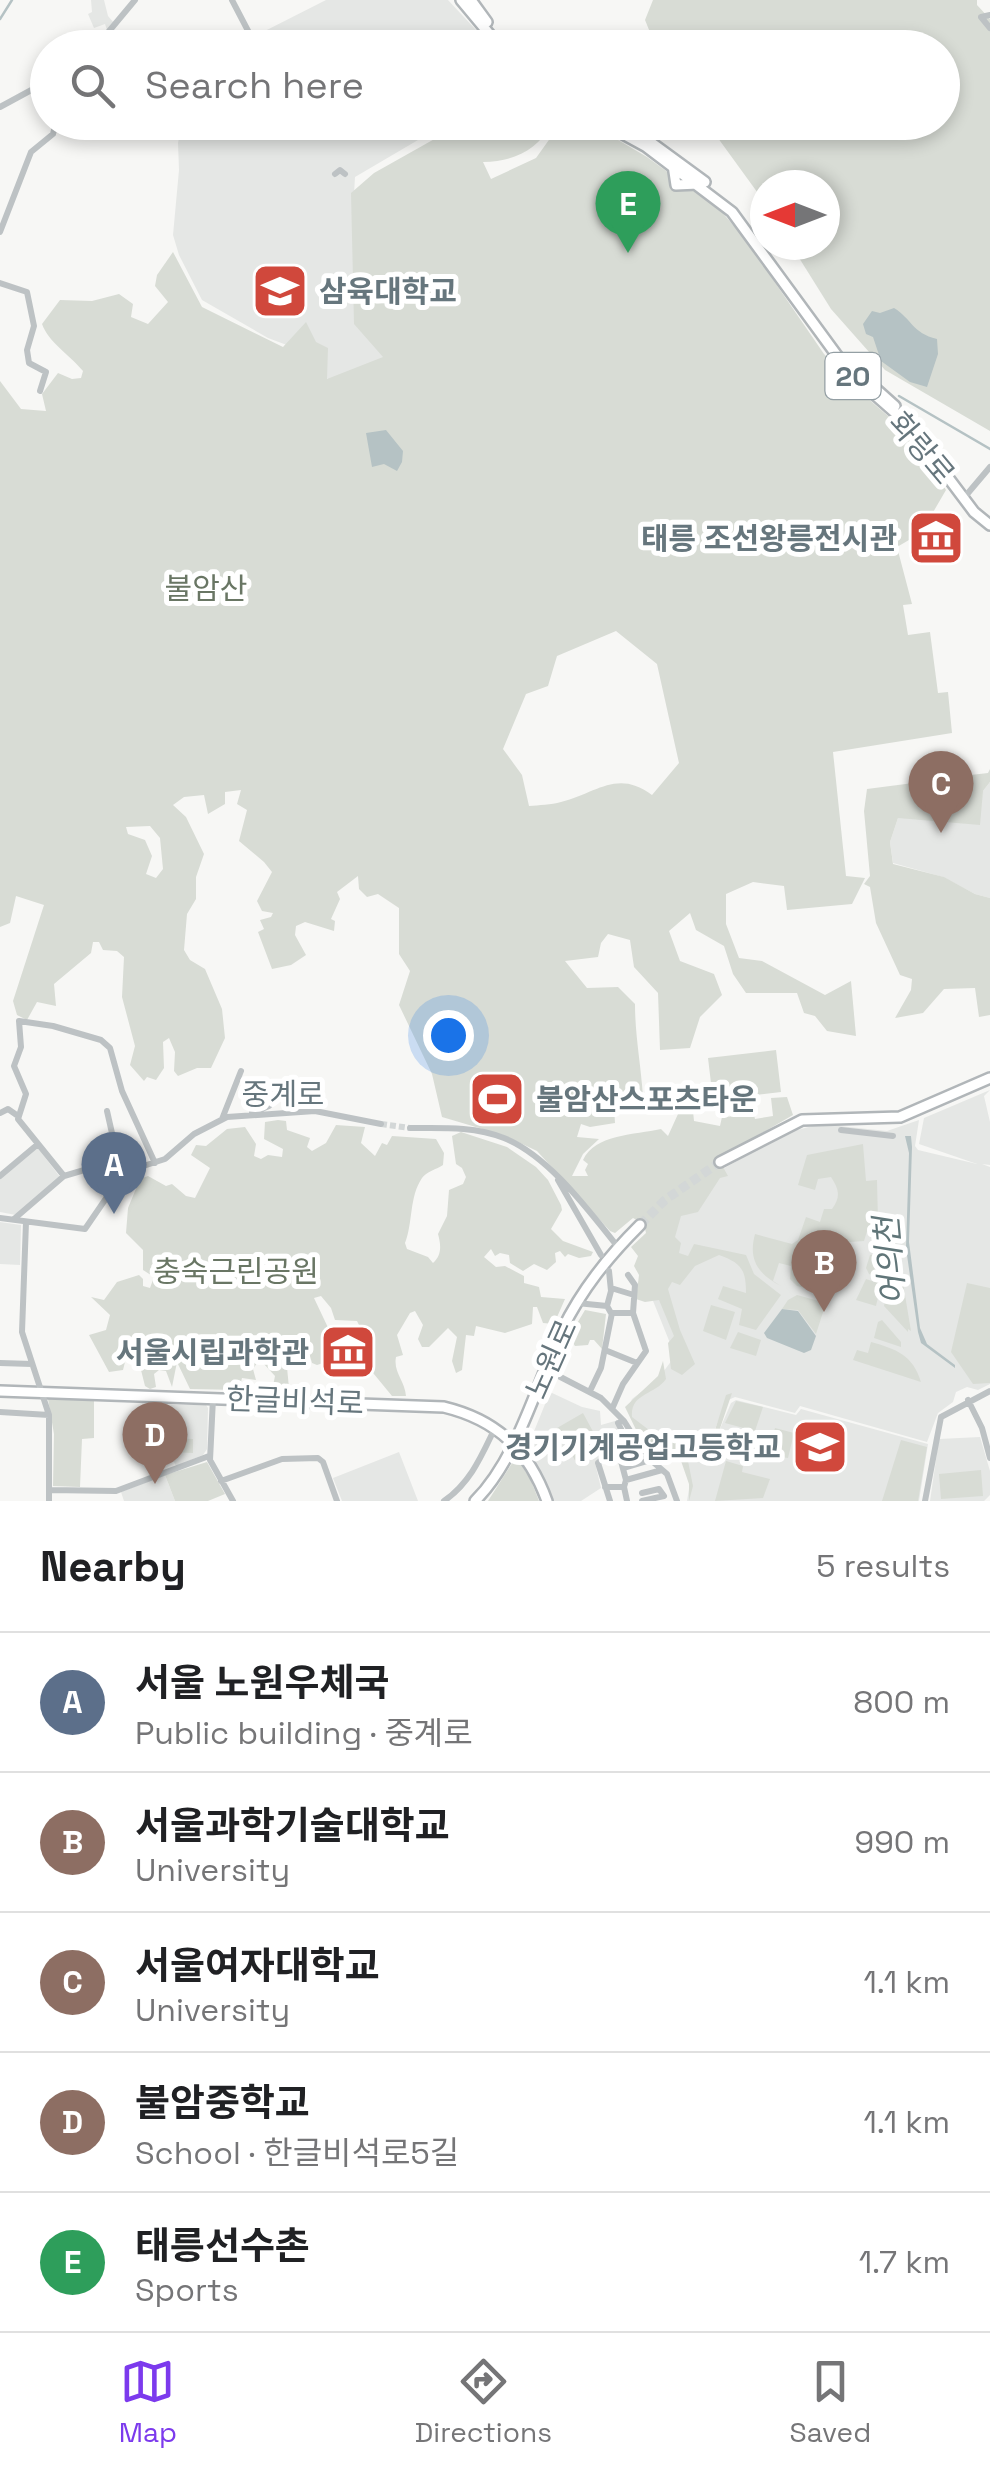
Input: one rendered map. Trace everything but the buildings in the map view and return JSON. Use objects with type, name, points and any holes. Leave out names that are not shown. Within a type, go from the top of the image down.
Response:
[{"type":"main road","points":[[463,0],[490,30]]},
{"type":"main road","name":"화랑로","points":[[633,140],[665,155],[716,190],[750,227],[842,354],[915,423],[965,497]]},
{"type":"main road","name":"화랑로","points":[[635,140],[674,162],[732,212],[849,372],[908,423],[965,497],[990,521]]},
{"type":"main road","points":[[697,183],[698,179],[716,190]]},
{"type":"main road","points":[[720,1162],[802,1120],[900,1117],[990,1078]]},
{"type":"main road","name":"노원로","points":[[480,1500],[514,1443],[576,1303],[618,1247],[640,1226]]},
{"type":"main road","name":"한글비석로","points":[[0,1390],[435,1406],[461,1412],[514,1443],[528,1459],[547,1501]]},
{"type":"street","points":[[112,30],[134,0]]},
{"type":"street","points":[[232,0],[248,30]]},
{"type":"street","points":[[990,16],[981,17],[990,28]]},
{"type":"street","points":[[0,107],[30,92]]},
{"type":"street","points":[[0,231],[31,152],[46,140]]},
{"type":"street","points":[[335,174],[340,170],[345,174]]},
{"type":"street","points":[[0,283],[27,292],[34,326],[27,357],[29,363],[46,372],[40,391]]},
{"type":"street","points":[[965,497],[990,467]]},
{"type":"street","points":[[19,1121],[26,1094],[14,1066],[21,1048],[18,1021],[101,1040],[110,1048],[122,1091],[155,1163]]},
{"type":"street","points":[[222,1118],[241,1071]]},
{"type":"street","points":[[248,1115],[269,1106]]},
{"type":"street","points":[[0,1113],[8,1109],[64,1176],[13,1220]]},
{"type":"street","points":[[108,1111],[114,1142],[108,1166],[114,1188]]},
{"type":"street","name":"중계로","points":[[64,1176],[108,1166],[155,1163],[222,1118],[316,1112],[381,1124]]},
{"type":"street","points":[[410,1128],[465,1129],[503,1138],[530,1154],[558,1179],[618,1247]]},
{"type":"street","points":[[840,1130],[893,1136]]},
{"type":"street","points":[[0,1176],[38,1144]]},
{"type":"street","name":"중계로","points":[[0,1218],[85,1229],[114,1188],[139,1167]]},
{"type":"street","points":[[558,1179],[601,1255]]},
{"type":"street","points":[[26,1222],[22,1332],[49,1414],[49,1501]]},
{"type":"street","points":[[590,1391],[604,1350],[610,1310],[609,1271]]},
{"type":"street","points":[[612,1408],[646,1351],[633,1313],[636,1286],[628,1275]]},
{"type":"street","points":[[611,1288],[634,1295]]},
{"type":"street","points":[[576,1303],[633,1313]]},
{"type":"street","points":[[604,1350],[637,1363]]},
{"type":"street","points":[[0,1363],[32,1364]]},
{"type":"street","points":[[546,1369],[590,1391],[612,1408],[624,1421],[618,1423],[630,1439],[668,1474],[676,1501]]},
{"type":"street","points":[[926,1501],[940,1419],[946,1412],[990,1391]]},
{"type":"street","points":[[213,1398],[209,1456],[232,1501]]},
{"type":"street","points":[[968,1400],[987,1437],[990,1458]]},
{"type":"street","points":[[0,1412],[49,1414]]},
{"type":"street","points":[[444,1501],[477,1466],[494,1430]]},
{"type":"street","points":[[610,1501],[598,1463],[630,1439]]},
{"type":"street","points":[[630,1439],[636,1464]]},
{"type":"street","points":[[618,1450],[628,1501]]},
{"type":"street","points":[[50,1490],[116,1491],[209,1456]]},
{"type":"street","points":[[221,1480],[282,1459],[318,1458],[338,1501]]},
{"type":"street","points":[[623,1468],[650,1460]]},
{"type":"street","points":[[604,1488],[662,1470]]},
{"type":"street","points":[[116,1491],[120,1501]]},
{"type":"street","points":[[642,1497],[661,1492]]},
{"type":"shaded area","points":[[91,0],[104,0],[114,23],[107,30],[105,24],[94,28],[88,14],[92,12]]},
{"type":"shaded area","points":[[326,0],[448,0],[476,30],[267,30]]},
{"type":"shaded area","name":"삼육대학교","points":[[418,140],[355,177],[352,228],[357,281],[432,416],[420,474],[363,473],[319,357],[268,338],[202,300],[173,235],[178,143]]},
{"type":"shaded area","points":[[894,308],[922,333],[937,339],[938,354],[927,387],[910,382],[881,361],[873,337],[866,334],[863,324],[872,311],[880,313]]},
{"type":"shaded area","points":[[386,430],[403,451],[397,471],[384,464],[372,467],[366,433]]},
{"type":"shaded area","points":[[990,782],[990,898],[943,877],[893,863],[890,842],[898,818],[983,791]]},
{"type":"shaded area","points":[[990,1090],[984,1096],[990,1122],[990,1165],[982,1164],[990,1167],[990,1384],[978,1390],[967,1387],[956,1392],[953,1402],[938,1413],[927,1442],[800,1406],[795,1413],[735,1397],[726,1401],[708,1447],[647,1436],[631,1419],[628,1409],[632,1399],[658,1379],[672,1360],[670,1343],[645,1281],[647,1260],[708,1177],[790,1132],[820,1124],[887,1131],[919,1120],[915,1146],[918,1150],[977,1164],[919,1144],[924,1118]]},
{"type":"shaded area","points":[[905,1136],[911,1136],[912,1147],[909,1242],[920,1328],[927,1344],[955,1368],[921,1343],[918,1332],[906,1248],[909,1153]]},
{"type":"shaded area","points":[[37,1147],[60,1177],[16,1215],[0,1212],[0,1177]]},
{"type":"shaded area","points":[[0,1222],[21,1225],[20,1265],[0,1264]]},
{"type":"shaded area","points":[[782,1309],[798,1311],[816,1336],[811,1350],[804,1353],[767,1338],[764,1333]]},
{"type":"shaded area","points":[[550,1392],[600,1411],[601,1425],[615,1421],[622,1437],[621,1445],[595,1463],[601,1488],[581,1501],[553,1501],[528,1446]]},
{"type":"shaded area","name":"경기기계공업고등학교","points":[[736,1400],[796,1415],[801,1409],[928,1444],[919,1501],[687,1501],[690,1483],[680,1444],[711,1450],[731,1403]]},
{"type":"shaded area","points":[[155,1405],[206,1405],[207,1449],[203,1455],[176,1466],[174,1462],[152,1461]]},
{"type":"shaded area","points":[[980,1437],[990,1471],[990,1495],[984,1501],[930,1501],[939,1439]]},
{"type":"shaded area","points":[[399,1452],[418,1501],[342,1501],[333,1478]]},
{"type":"shaded area","points":[[165,1475],[175,1501],[124,1501],[121,1492]]},
{"type":"green space","points":[[653,0],[977,0],[990,19],[990,431],[885,370],[831,309],[800,260],[840,260],[840,170],[750,170],[750,182],[719,140],[960,140],[960,30],[649,30],[645,20]]},
{"type":"green space","name":"불암산","points":[[433,140],[540,140],[524,153],[483,162],[491,179],[536,158],[549,140],[618,140],[721,211],[750,246],[750,260],[760,260],[824,354],[911,436],[946,490],[921,533],[897,547],[912,604],[903,605],[908,635],[930,632],[938,693],[948,692],[952,733],[833,752],[846,876],[865,878],[852,904],[787,910],[784,886],[753,882],[726,894],[726,924],[739,958],[762,961],[825,995],[851,981],[856,1036],[827,1031],[815,1016],[804,1013],[797,993],[746,993],[733,974],[724,946],[696,930],[690,913],[669,931],[680,961],[714,974],[722,995],[700,1017],[690,1048],[660,1050],[658,993],[634,967],[630,940],[608,934],[598,957],[565,961],[587,988],[618,987],[635,1004],[643,1097],[614,1106],[615,1123],[590,1127],[581,1124],[577,1137],[599,1139],[583,1154],[572,1176],[588,1176],[588,1164],[583,1160],[597,1145],[661,1129],[668,1136],[678,1114],[693,1111],[694,1121],[720,1126],[722,1117],[773,1116],[771,1098],[787,1097],[793,1115],[715,1160],[715,1165],[723,1167],[728,1176],[720,1178],[698,1212],[681,1216],[675,1237],[681,1243],[679,1253],[688,1256],[694,1244],[746,1255],[754,1274],[781,1295],[756,1330],[739,1325],[742,1309],[718,1299],[723,1286],[746,1293],[741,1268],[732,1261],[719,1255],[695,1266],[680,1285],[672,1282],[668,1289],[695,1364],[682,1375],[671,1369],[668,1343],[674,1336],[659,1300],[636,1299],[639,1275],[634,1266],[638,1256],[631,1247],[646,1233],[644,1224],[633,1218],[615,1233],[610,1231],[537,1151],[503,1135],[442,1117],[432,1074],[399,1005],[410,971],[399,954],[399,908],[378,894],[367,897],[359,889],[358,876],[337,892],[340,899],[331,919],[335,921],[334,931],[305,922],[296,926],[295,935],[306,955],[291,965],[272,969],[258,932],[264,929],[260,920],[273,913],[262,911],[257,901],[272,872],[239,841],[247,810],[237,804],[241,790],[225,792],[225,804],[208,814],[204,795],[184,797],[173,805],[186,817],[204,854],[196,877],[196,899],[187,914],[184,950],[190,960],[205,969],[222,1009],[225,1038],[211,1068],[197,1068],[178,1076],[169,1038],[163,1042],[164,1068],[156,1080],[147,1077],[144,1081],[130,1065],[135,1046],[122,997],[124,957],[117,951],[103,950],[99,942],[93,942],[91,953],[54,984],[56,1006],[37,1002],[27,1020],[17,1015],[13,1001],[44,905],[16,896],[10,923],[0,927],[0,381],[21,409],[46,411],[42,394],[58,373],[72,379],[81,378],[83,371],[54,343],[42,324],[60,300],[92,301],[119,294],[133,304],[131,317],[148,324],[168,302],[155,286],[157,275],[173,252],[202,307],[283,347],[306,322],[316,342],[328,348],[327,379],[383,357],[354,324],[351,193],[374,173]],"holes":[[[616,631],[657,664],[679,763],[652,795],[640,787],[617,783],[557,803],[529,806],[522,775],[503,749],[526,694],[548,686],[557,656]],[[150,826],[160,838],[163,869],[156,878],[146,874],[152,856],[145,840],[128,834],[126,827]]]},
{"type":"green space","points":[[990,769],[990,782],[983,791],[980,825],[898,818],[890,842],[893,864],[944,877],[990,898],[990,1015],[979,1017],[975,988],[944,989],[923,1013],[895,1018],[911,990],[912,979],[900,975],[876,923],[870,887],[864,884],[870,876],[864,811],[867,789],[921,782],[924,800],[946,798],[945,778],[988,773]]},
{"type":"green space","points":[[776,1050],[781,1092],[713,1100],[708,1058]]},
{"type":"green space","name":"충숙근린공원","points":[[286,1121],[287,1130],[310,1138],[307,1147],[312,1151],[326,1143],[336,1125],[365,1127],[361,1143],[375,1156],[382,1143],[387,1145],[392,1136],[436,1139],[444,1153],[443,1165],[424,1176],[418,1185],[405,1243],[407,1249],[433,1263],[439,1253],[438,1234],[447,1216],[449,1190],[463,1184],[466,1177],[456,1164],[452,1136],[461,1132],[507,1147],[536,1167],[561,1205],[551,1229],[563,1241],[593,1252],[591,1256],[565,1257],[560,1251],[547,1270],[534,1264],[523,1271],[510,1263],[509,1255],[495,1256],[491,1249],[484,1257],[496,1267],[505,1266],[524,1276],[524,1283],[539,1287],[541,1297],[565,1299],[554,1324],[543,1323],[537,1307],[533,1307],[532,1324],[505,1333],[476,1326],[474,1336],[466,1335],[462,1370],[456,1373],[452,1361],[457,1337],[448,1328],[429,1347],[422,1347],[418,1339],[423,1325],[415,1311],[410,1313],[397,1335],[403,1355],[396,1357],[396,1362],[406,1396],[392,1396],[369,1368],[369,1338],[357,1321],[335,1320],[321,1296],[314,1298],[332,1336],[326,1362],[312,1363],[307,1346],[290,1345],[286,1357],[289,1388],[272,1391],[275,1376],[263,1363],[257,1363],[253,1369],[256,1380],[242,1378],[239,1390],[190,1389],[177,1362],[172,1387],[166,1371],[159,1370],[154,1374],[156,1387],[150,1389],[145,1386],[141,1370],[147,1355],[138,1351],[130,1362],[125,1362],[123,1370],[109,1372],[89,1335],[106,1330],[110,1315],[91,1297],[104,1300],[117,1282],[139,1275],[143,1286],[150,1288],[154,1277],[143,1270],[143,1250],[126,1233],[128,1208],[140,1179],[148,1176],[166,1186],[172,1184],[195,1198],[210,1168],[191,1155],[196,1145],[206,1146],[227,1129],[245,1127],[256,1144],[254,1156],[282,1157],[283,1149],[264,1139],[265,1122]]},
{"type":"green space","points":[[863,1144],[866,1181],[877,1180],[878,1222],[868,1228],[864,1241],[836,1243],[821,1292],[797,1286],[790,1279],[791,1266],[779,1263],[773,1281],[757,1265],[753,1251],[755,1234],[792,1244],[798,1240],[806,1217],[820,1222],[824,1209],[835,1205],[837,1189],[831,1177],[818,1179],[815,1190],[798,1185],[807,1155]]},
{"type":"green space","points":[[874,1254],[879,1256],[879,1267],[893,1271],[899,1268],[887,1282],[869,1274],[866,1268]]},
{"type":"green space","points":[[901,1271],[911,1331],[908,1332],[884,1306],[888,1290],[895,1286],[892,1283]]},
{"type":"green space","points":[[866,1279],[881,1284],[876,1306],[856,1300]]},
{"type":"green space","points":[[967,1283],[990,1288],[990,1383],[973,1384],[951,1352]]},
{"type":"green space","points":[[797,1295],[826,1303],[816,1334],[798,1310],[782,1309]]},
{"type":"green space","points":[[711,1305],[735,1312],[726,1340],[703,1331]]},
{"type":"green space","points":[[585,1310],[606,1314],[602,1349],[594,1340],[575,1346],[569,1337]]},
{"type":"green space","points":[[882,1320],[901,1342],[901,1347],[874,1338]]},
{"type":"green space","points":[[738,1332],[761,1340],[756,1356],[730,1348]]},
{"type":"green space","points":[[871,1342],[902,1355],[913,1365],[921,1382],[853,1360],[857,1350],[868,1353]]},
{"type":"green space","points":[[663,1361],[666,1379],[632,1409],[632,1417],[649,1430],[710,1446],[726,1395],[732,1393],[712,1452],[686,1451],[693,1486],[689,1501],[689,1484],[680,1458],[663,1453],[640,1438],[625,1407],[658,1376]]},
{"type":"green space","points":[[48,1399],[94,1400],[94,1438],[82,1439],[80,1487],[53,1486],[54,1434]]},
{"type":"green space","points":[[736,1401],[763,1407],[755,1431],[725,1423]]},
{"type":"green space","points":[[583,1413],[603,1450],[577,1464],[557,1428]]},
{"type":"green space","points":[[775,1428],[794,1433],[788,1458],[768,1455]]},
{"type":"green space","points":[[193,1439],[193,1453],[169,1452],[165,1441]]},
{"type":"green space","points":[[901,1440],[927,1447],[918,1501],[882,1501]]},
{"type":"green space","points":[[516,1457],[539,1501],[488,1501]]},
{"type":"green space","points":[[726,1461],[743,1466],[742,1472],[770,1479],[763,1498],[715,1501]]},
{"type":"green space","points":[[207,1462],[225,1494],[208,1501],[175,1501],[165,1475]]},
{"type":"green space","points":[[981,1470],[983,1496],[941,1499],[939,1474]]},
{"type":"waterway","points":[[0,19],[12,0]]},
{"type":"waterway","points":[[899,396],[990,449]]},
{"type":"tunnel","points":[[381,1124],[410,1128]]},
{"type":"tunnel","points":[[640,1225],[665,1200],[720,1162]]},
{"type":"place","name":"태릉선수촌","points":[[628,253]]},
{"type":"place","name":"삼육대학교","points":[[280,291]]},
{"type":"place","name":"태릉 조선왕릉전시관","points":[[936,538]]},
{"type":"place","name":"서울여자대학교","points":[[941,833]]},
{"type":"place","name":"불암산스포츠타운","points":[[497,1099]]},
{"type":"place","name":"서울 노원우체국","points":[[114,1214]]},
{"type":"place","name":"서울과학기술대학교","points":[[824,1312]]},
{"type":"place","name":"서울시립과학관","points":[[348,1352]]},
{"type":"place","name":"경기기계공업고등학교","points":[[820,1447]]},
{"type":"place","name":"불암중학교","points":[[155,1484]]},
{"type":"water label","name":"어의천","points":[[890,1261]]}]
